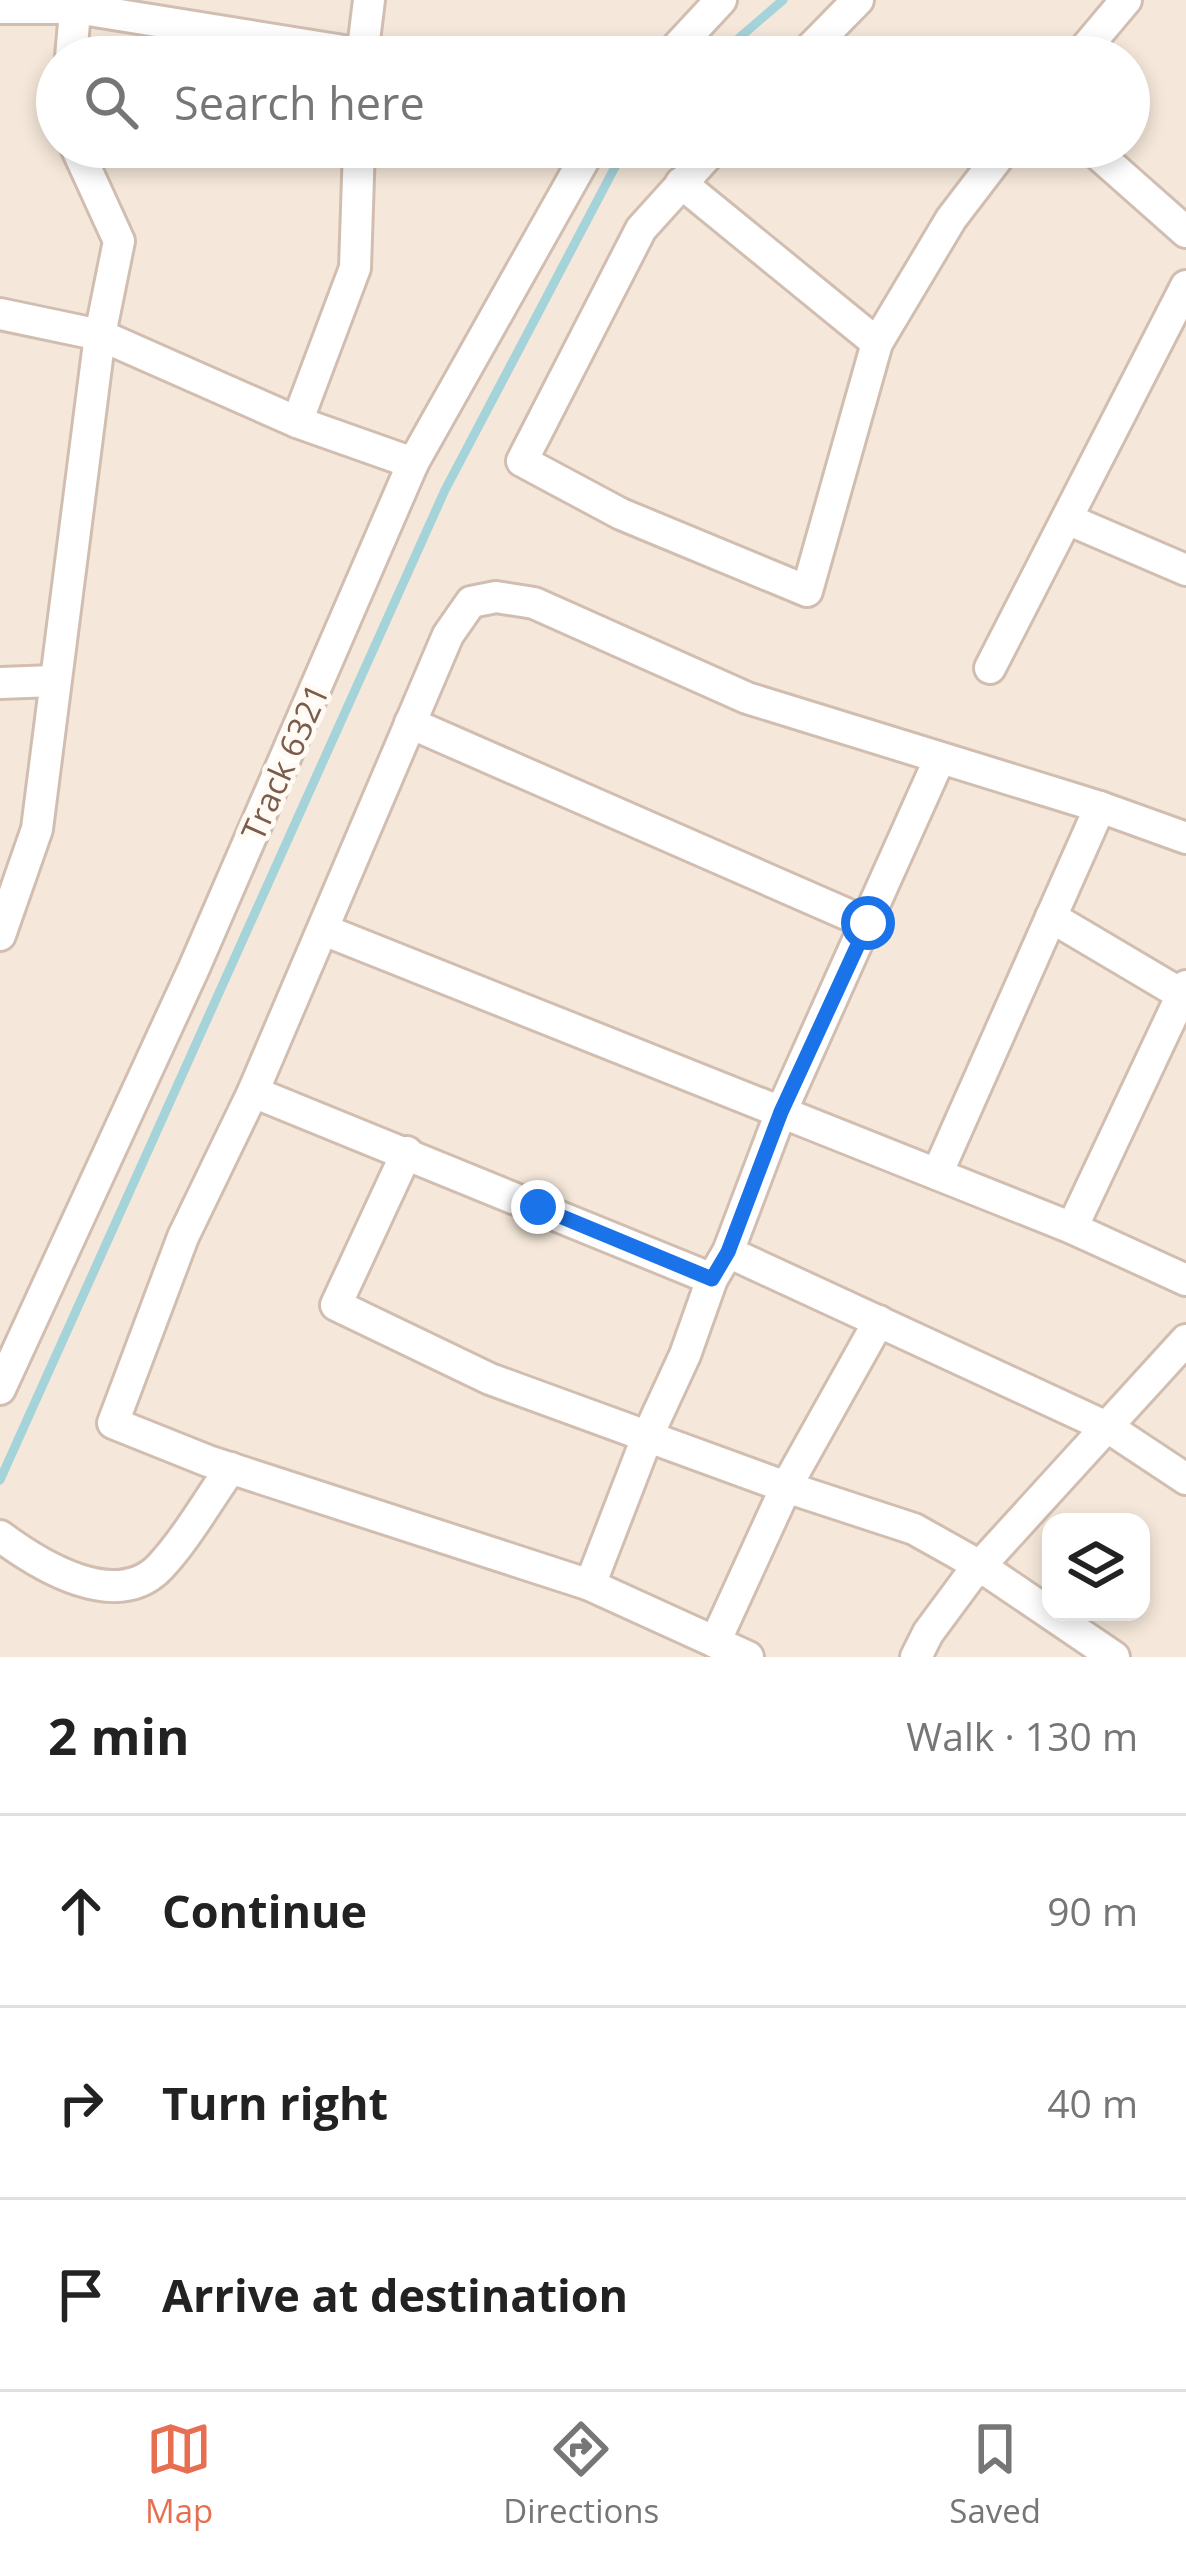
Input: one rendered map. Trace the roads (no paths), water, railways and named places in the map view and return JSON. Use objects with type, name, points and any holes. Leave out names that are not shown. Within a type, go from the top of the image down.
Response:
[{"type":"street","points":[[364,36],[369,0]]},
{"type":"street","points":[[688,36],[722,0]]},
{"type":"street","points":[[823,36],[858,0]]},
{"type":"street","points":[[1096,36],[1126,0]]},
{"type":"street","points":[[0,8],[76,4],[255,36]]},
{"type":"street","points":[[73,36],[76,4]]},
{"type":"street","points":[[0,934],[37,829],[100,335],[119,241],[86,168]]},
{"type":"street","points":[[297,422],[355,268],[358,168]]},
{"type":"street","name":"Track 6321","points":[[0,1389],[194,968],[413,463],[579,168]]},
{"type":"street","points":[[695,168],[640,229],[522,461],[621,514],[807,591],[877,343],[951,219],[990,168]]},
{"type":"street","points":[[1114,168],[1186,232]]},
{"type":"street","points":[[681,183],[877,343]]},
{"type":"street","points":[[990,668],[1186,286]]},
{"type":"street","points":[[0,314],[100,335],[297,422],[413,463]]},
{"type":"street","points":[[1067,519],[1186,570]]},
{"type":"street","points":[[748,1657],[590,1585],[231,1468],[113,1423],[183,1238],[253,1092],[448,634],[470,602],[496,597],[534,603],[747,698],[1100,806],[1186,838]]},
{"type":"street","points":[[0,683],[54,681]]},
{"type":"street","points":[[410,724],[868,923]]},
{"type":"street","points":[[590,1585],[781,1112],[940,758]]},
{"type":"street","points":[[937,1174],[1100,806]]},
{"type":"street","points":[[1051,917],[1185,992],[1072,1228]]},
{"type":"street","points":[[324,930],[1072,1228],[1186,1280]]},
{"type":"street","points":[[253,1092],[879,1321],[1109,1429],[1186,1479]]},
{"type":"street","points":[[407,1152],[336,1305],[490,1379],[914,1529],[1114,1657]]},
{"type":"street","points":[[715,1642],[786,1487],[879,1321]]},
{"type":"street","points":[[916,1657],[928,1633],[980,1567],[1186,1340]]},
{"type":"street","points":[[0,1536],[75,1580],[118,1587],[157,1571],[231,1468]]},
{"type":"waterway","points":[[741,36],[783,0]]},
{"type":"waterway","points":[[0,1480],[445,490],[614,168]]}]
